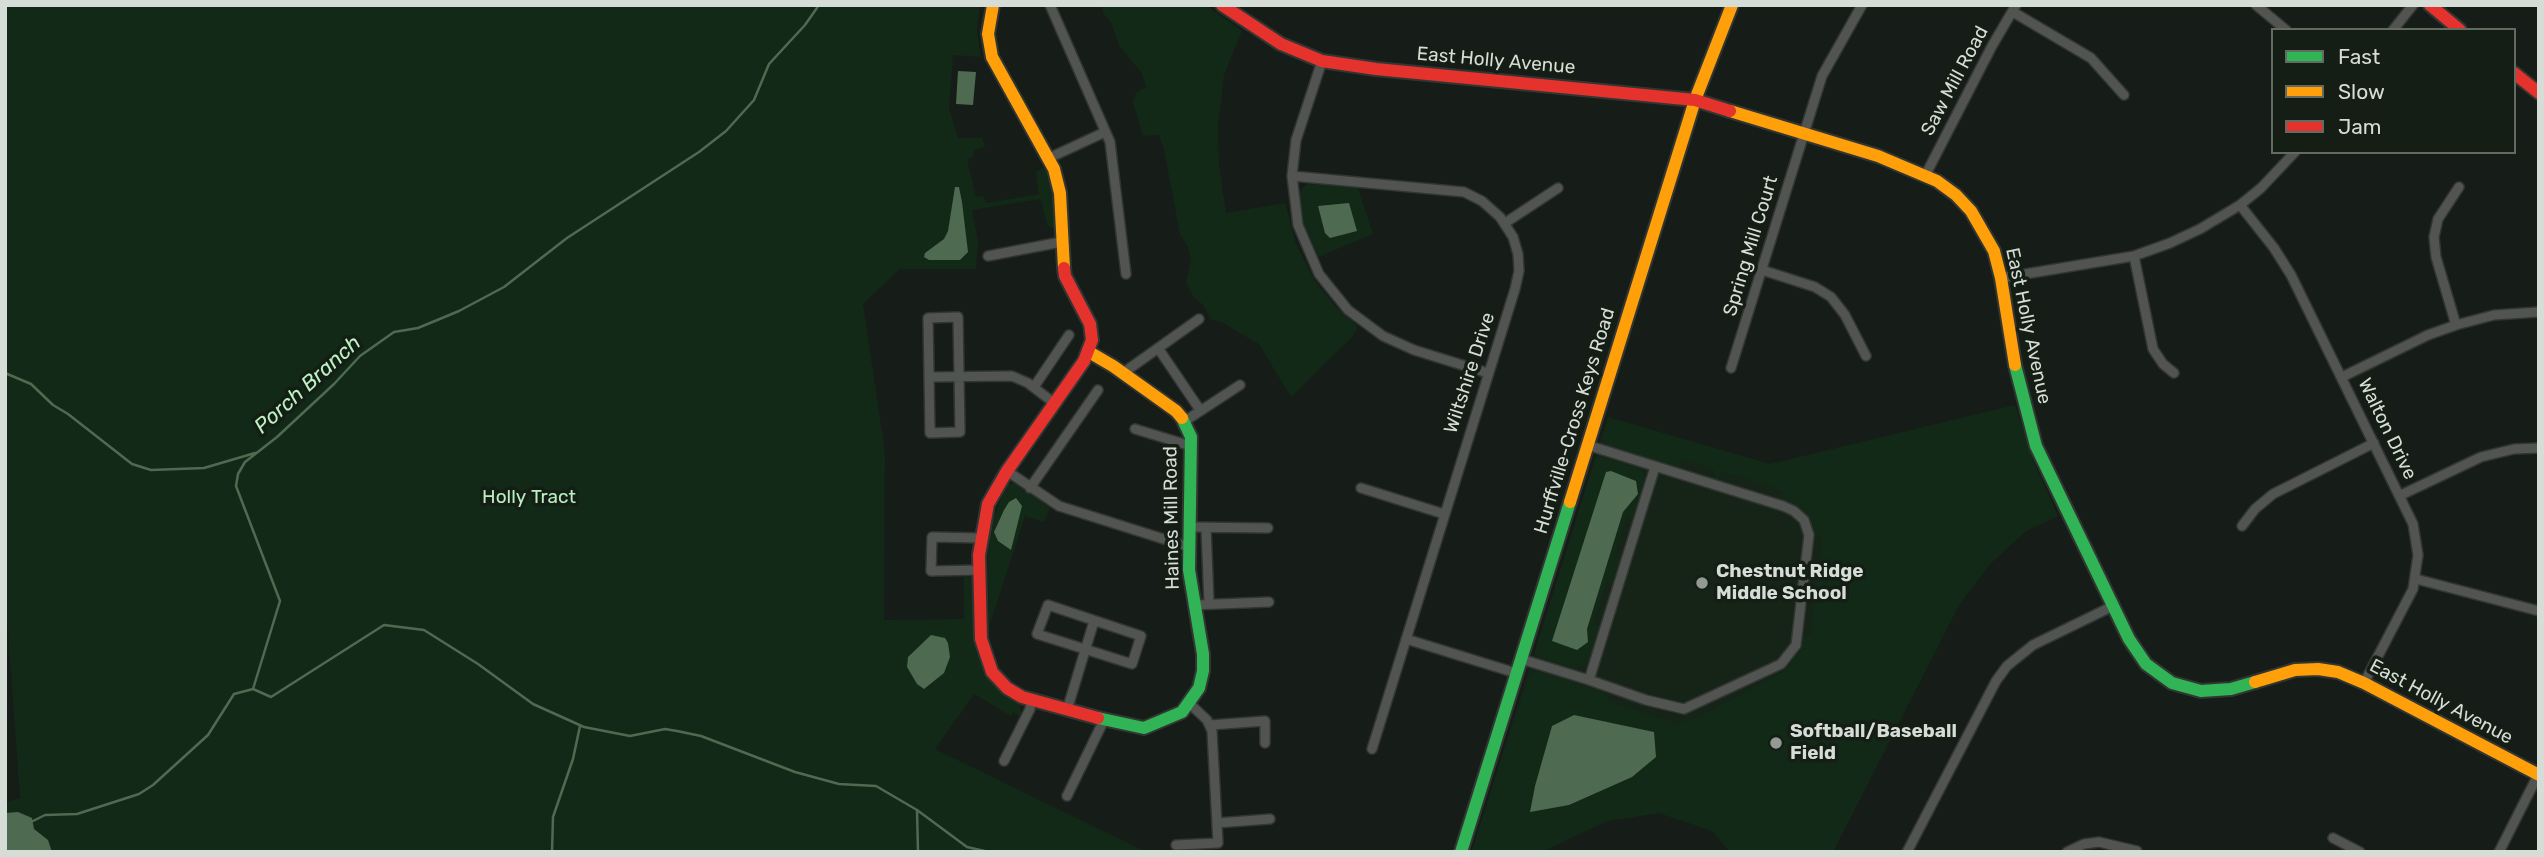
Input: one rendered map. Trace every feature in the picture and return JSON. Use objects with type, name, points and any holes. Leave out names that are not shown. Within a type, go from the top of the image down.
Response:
[{"type":"street","points":[[993,5],[988,34],[992,57],[1003,81],[1049,158],[1060,193],[1065,276],[1090,324],[1092,340],[1089,352],[1007,471],[988,504],[981,538],[979,570],[980,627],[987,662],[992,672],[1007,688],[1031,701],[1133,727],[1144,728],[1178,715],[1189,703],[1210,725],[1218,844],[1176,845]]},
{"type":"street","points":[[1050,5],[1113,152],[1125,274]]},
{"type":"street","name":"East Holly Avenue","points":[[1222,5],[1281,44],[1322,61],[1376,69],[1695,100],[1926,174],[1956,195],[1978,220],[1994,251],[2018,381],[2034,437],[2134,649],[2146,664],[2162,678],[2182,687],[2201,691],[2221,691],[2307,668],[2338,672],[2364,683],[2538,775]]},
{"type":"street","name":"Hurffville-Cross Keys Road","points":[[1461,852],[1695,100],[1732,5]]},
{"type":"street","name":"Spring Mill Court","points":[[1731,368],[1826,67],[1862,5]]},
{"type":"street","points":[[2256,5],[2284,28]]},
{"type":"street","points":[[2395,28],[2413,5]]},
{"type":"street","points":[[2430,5],[2458,28]]},
{"type":"street","points":[[2014,8],[2091,58],[2124,95]]},
{"type":"street","name":"Saw Mill Road","points":[[1926,174],[2014,8]]},
{"type":"street","points":[[1322,61],[1296,140],[1292,176],[1294,206],[1305,245],[1324,282],[1348,310],[1373,330],[1403,346],[1488,373]]},
{"type":"street","points":[[2516,75],[2539,93]]},
{"type":"street","points":[[1049,158],[1105,132]]},
{"type":"street","points":[[2001,278],[2134,256],[2185,237],[2240,205],[2261,188],[2293,154]]},
{"type":"street","name":"Wiltshire Drive","points":[[1292,176],[1458,191],[1482,201],[1505,223],[1516,245],[1519,271],[1372,749]]},
{"type":"street","points":[[2456,325],[2436,257],[2434,237],[2438,219],[2459,187]]},
{"type":"street","points":[[1505,223],[1558,188]]},
{"type":"street","name":"Walton Drive","points":[[2240,205],[2286,265],[2400,495],[2415,533],[2418,555],[2416,579],[2403,611],[2364,683]]},
{"type":"street","points":[[988,256],[1061,242]]},
{"type":"street","points":[[2134,256],[2153,349],[2163,364],[2174,373]]},
{"type":"street","points":[[1762,270],[1815,287],[1831,297],[1845,315],[1866,356]]},
{"type":"street","points":[[2342,377],[2428,335],[2456,325],[2494,315],[2539,312]]},
{"type":"street","points":[[958,317],[960,432],[930,433],[929,377],[928,318],[958,317]]},
{"type":"street","points":[[1123,373],[1199,319]]},
{"type":"street","points":[[1034,387],[1069,335]]},
{"type":"street","points":[[1158,348],[1200,411]]},
{"type":"street","name":"Haines Mill Road","points":[[1089,352],[1176,411],[1189,429],[1189,547],[1194,605],[1204,663],[1199,688],[1189,703]]},
{"type":"street","points":[[929,377],[1006,375],[1022,379],[1054,403]]},
{"type":"street","points":[[1185,421],[1240,385]]},
{"type":"street","points":[[1030,488],[1098,390]]},
{"type":"street","points":[[1135,429],[1191,446]]},
{"type":"street","points":[[2242,526],[2255,509],[2273,494],[2374,443]]},
{"type":"street","points":[[1521,659],[1646,700],[1684,709],[1781,664],[1796,645],[1809,535],[1804,520],[1783,506],[1587,445]]},
{"type":"street","points":[[2400,495],[2482,457],[2514,449],[2539,448]]},
{"type":"street","points":[[1588,680],[1655,467]]},
{"type":"street","points":[[1007,471],[1066,509],[1189,547]]},
{"type":"street","points":[[1361,488],[1444,514]]},
{"type":"street","points":[[1190,527],[1268,528]]},
{"type":"street","points":[[1206,528],[1209,603]]},
{"type":"street","points":[[979,570],[931,571],[932,537],[981,538]]},
{"type":"street","points":[[2416,579],[2539,611]]},
{"type":"street","points":[[1194,605],[1269,601]]},
{"type":"street","points":[[1048,605],[1094,621],[1141,636],[1132,664],[1037,634],[1048,605]]},
{"type":"street","points":[[1907,852],[1996,681],[2007,666],[2033,645],[2113,606]]},
{"type":"street","points":[[1067,710],[1094,621]]},
{"type":"street","points":[[1406,639],[1516,673]]},
{"type":"street","points":[[1004,761],[1030,709],[1031,701]]},
{"type":"street","points":[[1067,796],[1104,720]]},
{"type":"street","points":[[1210,725],[1265,721],[1265,743]]},
{"type":"street","points":[[2499,852],[2538,775]]},
{"type":"street","points":[[1217,823],[1270,819]]},
{"type":"street","points":[[2333,838],[2360,852]]},
{"type":"street","points":[[2067,852],[2084,844],[2099,842],[2137,850]]},
{"type":"shaded area","points":[[958,71],[976,72],[973,105],[956,104]]},
{"type":"shaded area","points":[[955,187],[959,187],[962,202],[968,252],[960,260],[929,260],[924,257],[925,253],[944,239],[948,231]]},
{"type":"shaded area","points":[[1349,203],[1357,231],[1330,238],[1325,233],[1318,206]]},
{"type":"shaded area","points":[[2015,405],[2033,461],[2058,516],[2026,531],[1989,565],[1959,605],[1833,852],[1730,852],[1712,831],[1659,813],[1607,821],[1542,852],[1472,850],[1608,417],[1770,464]]},
{"type":"shaded area","points":[[1611,471],[1636,481],[1638,494],[1623,512],[1587,629],[1588,642],[1577,650],[1552,641],[1606,472]]},
{"type":"shaded area","points":[[1016,498],[1022,506],[1011,550],[998,541],[994,532],[1009,502]]},
{"type":"shaded area","points":[[931,635],[945,638],[950,657],[944,673],[924,689],[917,684],[907,667],[908,657]]},
{"type":"shaded area","points":[[1574,715],[1654,732],[1656,757],[1632,777],[1569,805],[1530,812],[1552,726]]},
{"type":"shaded area","points":[[18,812],[32,818],[34,829],[48,840],[52,852],[5,852],[5,813]]},
{"type":"green space","name":"Holly Tract","points":[[5,5],[980,5],[977,30],[981,57],[953,55],[949,108],[958,138],[982,138],[985,147],[974,150],[973,157],[967,159],[976,197],[983,196],[986,203],[1039,194],[1036,172],[1042,168],[1047,169],[1052,185],[1055,230],[1047,225],[1041,199],[972,210],[978,241],[976,269],[900,269],[863,304],[885,452],[884,620],[964,619],[964,577],[973,577],[976,652],[992,681],[1020,705],[1021,713],[1020,717],[1013,712],[1011,716],[974,694],[935,749],[1146,852],[5,852],[5,803],[20,798],[5,592]]},
{"type":"green space","points":[[1103,5],[1206,5],[1242,31],[1224,75],[1218,126],[1219,165],[1226,213],[1285,203],[1296,244],[1315,281],[1336,307],[1358,327],[1352,337],[1291,397],[1259,344],[1221,322],[1210,319],[1204,306],[1193,296],[1186,283],[1191,259],[1180,234],[1164,150],[1159,135],[1143,136],[1133,102],[1136,93],[1146,87],[1142,73],[1120,47],[1111,22],[1103,13]]},
{"type":"green space","points":[[1308,184],[1358,188],[1373,234],[1318,257],[1304,223],[1299,195],[1302,188]]},
{"type":"green space","points":[[2015,405],[2033,461],[2058,516],[2026,531],[1989,565],[1959,605],[1833,852],[1730,852],[1712,831],[1659,813],[1607,821],[1542,852],[1472,850],[1528,678],[1532,673],[1538,671],[1608,694],[1607,701],[1679,724],[1705,714],[1785,671],[1801,650],[1804,635],[1811,634],[1822,537],[1814,536],[1814,527],[1802,508],[1781,500],[1784,491],[1721,471],[1718,480],[1713,479],[1715,470],[1682,459],[1679,468],[1607,445],[1601,439],[1608,417],[1770,464]]},
{"type":"green space","points":[[1601,457],[1640,469],[1644,475],[1645,486],[1635,518],[1627,516],[1614,557],[1621,560],[1614,585],[1606,583],[1593,624],[1601,627],[1590,660],[1583,666],[1574,668],[1542,658],[1535,652],[1595,459]]},
{"type":"green space","points":[[1014,483],[1050,508],[1044,522],[1025,516],[989,627],[988,556],[991,526],[1006,485]]},
{"type":"waterway","name":"Porch Branch","points":[[253,689],[280,601],[236,486],[238,474],[245,462],[277,437],[360,356],[394,332],[418,328],[459,311],[504,287],[567,238],[699,152],[726,131],[754,100],[769,64],[805,25],[819,5]]},
{"type":"waterway","points":[[5,373],[31,384],[53,405],[132,464],[151,470],[204,468],[255,453]]},
{"type":"waterway","points":[[253,689],[271,697],[384,625],[424,630],[478,664],[533,704],[584,727],[630,736],[665,729],[677,731],[701,736],[795,772],[839,784],[876,786],[917,810],[967,847],[989,852]]},
{"type":"waterway","name":"Porch Branch","points":[[33,821],[45,815],[77,814],[139,794],[153,785],[208,735],[234,694],[253,689]]},
{"type":"waterway","points":[[552,852],[553,817],[573,759],[580,726]]},
{"type":"waterway","points":[[917,810],[918,852]]},
{"type":"traffic: fast","points":[[2015,365],[2036,446],[2129,639],[2146,664],[2172,683],[2201,691],[2231,689],[2255,682]]},
{"type":"traffic: fast","points":[[1098,718],[1144,728],[1182,712],[1199,688],[1203,654],[1189,570],[1191,437],[1182,418]]},
{"type":"traffic: fast","points":[[1461,852],[1570,502]]},
{"type":"traffic: slow","points":[[993,5],[988,34],[992,57],[1054,169],[1060,193],[1064,268]]},
{"type":"traffic: slow","points":[[1570,502],[1695,100],[1732,5]]},
{"type":"traffic: slow","points":[[1730,111],[1878,156],[1937,181],[1956,195],[1971,211],[1994,251],[2015,365]]},
{"type":"traffic: slow","points":[[1089,352],[1113,366],[1182,418]]},
{"type":"traffic: slow","points":[[2255,682],[2295,670],[2338,672],[2539,775]]},
{"type":"traffic: jam","points":[[1222,5],[1281,44],[1322,61],[1376,69],[1695,100],[1730,111]]},
{"type":"traffic: jam","points":[[2430,5],[2458,28]]},
{"type":"traffic: jam","points":[[2516,75],[2539,93]]},
{"type":"traffic: jam","points":[[1064,268],[1065,276],[1090,324],[1092,340],[1084,361],[1007,471],[988,504],[979,555],[981,639],[992,672],[1007,688],[1022,697],[1098,718]]},
{"type":"place","name":"Chestnut Ridge Middle School","points":[[1702,583]]},
{"type":"place","name":"Softball/Baseball Field","points":[[1776,743]]}]
